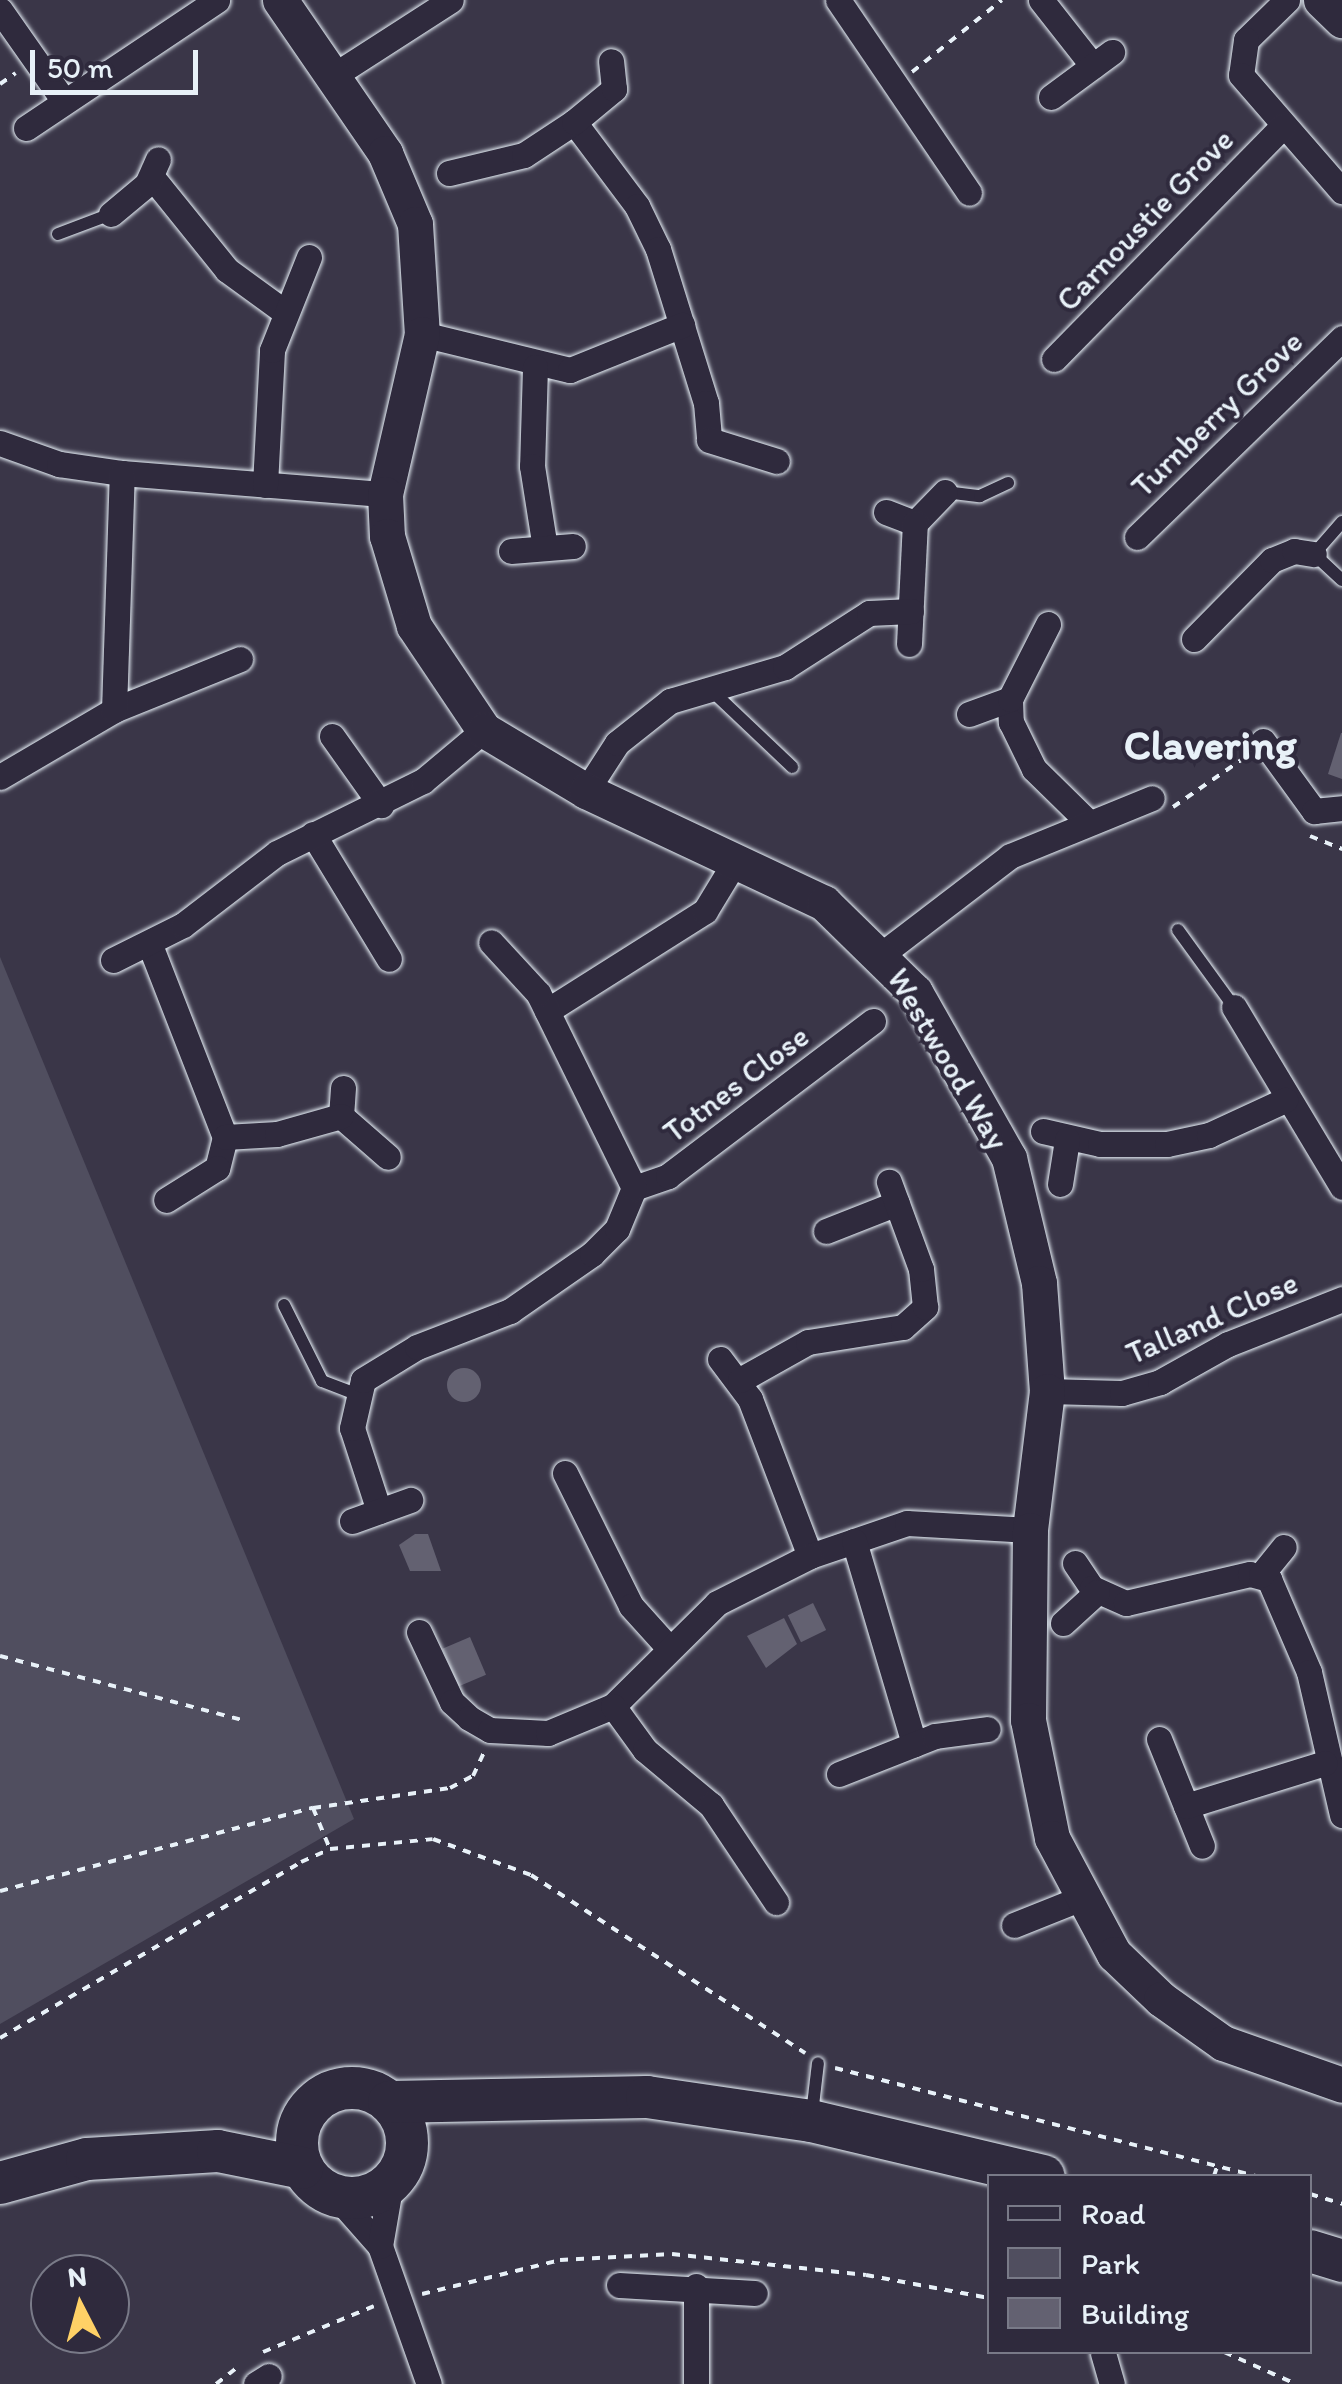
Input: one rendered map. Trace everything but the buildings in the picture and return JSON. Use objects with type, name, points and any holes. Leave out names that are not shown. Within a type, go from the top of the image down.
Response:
[{"type":"highway","points":[[218,2151],[304,2116],[343,2088],[389,2102],[474,2106],[574,2093],[811,2121],[1036,2174]]},
{"type":"highway","points":[[389,2102],[399,2166]]},
{"type":"highway","points":[[0,2182],[87,2160],[218,2151],[302,2168],[335,2195],[360,2197],[474,2106]]},
{"type":"highway","points":[[302,2168],[297,2136],[304,2116]]},
{"type":"highway","points":[[1312,2252],[1342,2260]]},
{"type":"street","points":[[26,128],[217,0]]},
{"type":"street","name":"Westwood Way","points":[[280,0],[333,76],[407,200],[424,279],[422,334],[385,494],[387,536],[414,626],[484,730],[586,791],[824,903],[882,954],[915,992],[1009,1158],[1041,1298],[1048,1392],[1030,1530],[1032,1763],[1079,1899],[1114,1954],[1161,1999],[1223,2043],[1341,2082]]},
{"type":"street","points":[[333,76],[451,0]]},
{"type":"street","points":[[838,0],[969,193]]},
{"type":"street","points":[[1041,0],[1102,59],[1052,97]]},
{"type":"street","points":[[1287,0],[1246,40],[1239,58],[1244,82],[1342,191]]},
{"type":"street","points":[[1321,0],[1342,20]]},
{"type":"street","points":[[0,10],[64,101]]},
{"type":"street","points":[[448,173],[524,156],[574,122],[614,89],[611,61]]},
{"type":"street","points":[[574,122],[637,206],[682,325],[712,445],[777,462]]},
{"type":"street","name":"Carnoustie Grove","points":[[1054,359],[1283,126]]},
{"type":"street","points":[[111,214],[155,168],[227,270],[282,310]]},
{"type":"street","points":[[265,485],[268,378],[282,310],[309,257]]},
{"type":"street","points":[[422,334],[535,367],[596,364],[682,325]]},
{"type":"street","name":"Turnberry Grove","points":[[1136,537],[1342,338]]},
{"type":"street","points":[[535,367],[532,466],[545,548]]},
{"type":"street","points":[[0,442],[59,464],[122,473],[385,494]]},
{"type":"street","points":[[114,710],[122,473]]},
{"type":"street","points":[[909,644],[915,523],[944,492]]},
{"type":"street","points":[[886,512],[915,523]]},
{"type":"street","points":[[511,551],[573,546]]},
{"type":"street","points":[[1194,639],[1272,560],[1294,550],[1314,554]]},
{"type":"street","points":[[586,791],[635,724],[711,690],[809,656],[870,613],[910,611]]},
{"type":"street","points":[[1048,624],[1010,699],[1011,722],[1034,769],[1086,820]]},
{"type":"street","points":[[2,771],[114,710],[240,659]]},
{"type":"street","points":[[968,714],[1010,699]]},
{"type":"street","points":[[113,960],[150,945],[314,834],[381,806],[484,730]]},
{"type":"street","points":[[332,736],[381,806]]},
{"type":"street","points":[[1258,746],[1314,811],[1342,808]]},
{"type":"street","points":[[882,954],[970,880],[1086,820],[1161,803]]},
{"type":"street","points":[[314,834],[389,959]]},
{"type":"street","points":[[547,1011],[705,911],[736,860]]},
{"type":"street","points":[[379,1511],[352,1428],[356,1394],[388,1361],[510,1311],[592,1254],[618,1229],[634,1188],[547,1011],[491,942]]},
{"type":"street","points":[[150,945],[225,1137],[216,1168],[166,1200]]},
{"type":"street","points":[[1234,1007],[1285,1100],[1342,1188]]},
{"type":"street","name":"Totnes Close","points":[[634,1188],[668,1176],[873,1021]]},
{"type":"street","points":[[341,1116],[343,1088]]},
{"type":"street","points":[[1060,1184],[1055,1136],[1167,1144],[1209,1135],[1285,1100]]},
{"type":"street","points":[[225,1137],[278,1134],[341,1116]]},
{"type":"street","points":[[341,1116],[388,1157]]},
{"type":"street","points":[[740,1380],[808,1342],[884,1332],[915,1318],[926,1290],[893,1192],[826,1231]]},
{"type":"street","name":"Talland Close","points":[[1048,1392],[1122,1392],[1160,1382],[1228,1344],[1342,1299]]},
{"type":"street","points":[[720,1359],[740,1380],[810,1556]]},
{"type":"street","points":[[565,1473],[631,1606],[669,1648]]},
{"type":"street","points":[[352,1521],[410,1500]]},
{"type":"street","points":[[419,1632],[452,1702],[490,1730],[548,1734],[614,1706],[694,1620],[810,1556],[906,1523],[1030,1530]]},
{"type":"street","points":[[854,1540],[914,1744]]},
{"type":"street","points":[[1075,1563],[1097,1592],[1151,1602],[1261,1575],[1284,1547]]},
{"type":"street","points":[[1261,1575],[1279,1593],[1309,1672],[1325,1763],[1342,1816]]},
{"type":"street","points":[[1063,1624],[1097,1592]]},
{"type":"street","points":[[614,1706],[646,1750],[711,1805],[776,1902]]},
{"type":"street","points":[[839,1774],[914,1744],[988,1729]]},
{"type":"street","points":[[1159,1739],[1202,1846]]},
{"type":"street","points":[[1186,1806],[1325,1763]]},
{"type":"street","points":[[1014,1925],[1079,1899]]},
{"type":"street","points":[[380,2246],[399,2166]]},
{"type":"street","points":[[335,2195],[380,2246],[429,2384]]},
{"type":"street","points":[[619,2285],[696,2286],[755,2293]]},
{"type":"street","points":[[696,2286],[696,2384]]},
{"type":"street","points":[[1103,2354],[1112,2384]]},
{"type":"lane","points":[[58,234],[111,214]]},
{"type":"lane","points":[[944,492],[980,496],[1008,483]]},
{"type":"lane","points":[[1342,522],[1314,554],[1342,580]]},
{"type":"lane","points":[[711,690],[792,767]]},
{"type":"lane","points":[[1178,930],[1234,1007]]},
{"type":"lane","points":[[284,1305],[322,1381],[356,1394]]},
{"type":"lane","points":[[811,2121],[818,2063]]},
{"type":"path","points":[[910,74],[1002,0]]},
{"type":"path","points":[[1161,803],[1258,746]]},
{"type":"path","points":[[1307,834],[1342,849]]},
{"type":"path","points":[[0,1656],[242,1720]]},
{"type":"path","points":[[0,1891],[313,1808],[450,1788],[472,1776],[490,1730]]},
{"type":"path","points":[[313,1808],[330,1849]]},
{"type":"path","points":[[0,2038],[330,1849],[433,1839],[479,1850],[531,1875],[818,2063],[1015,2120],[1250,2174]]},
{"type":"path","points":[[1215,2174],[1218,2164]]},
{"type":"path","points":[[1312,2195],[1342,2204]]},
{"type":"path","points":[[216,2384],[256,2370],[384,2303]]},
{"type":"path","points":[[1228,2354],[1296,2384]]},
{"type":"green space","points":[[0,957],[354,1819],[0,2024]]},
{"type":"district","name":"Clavering","points":[[1210,745]]}]
